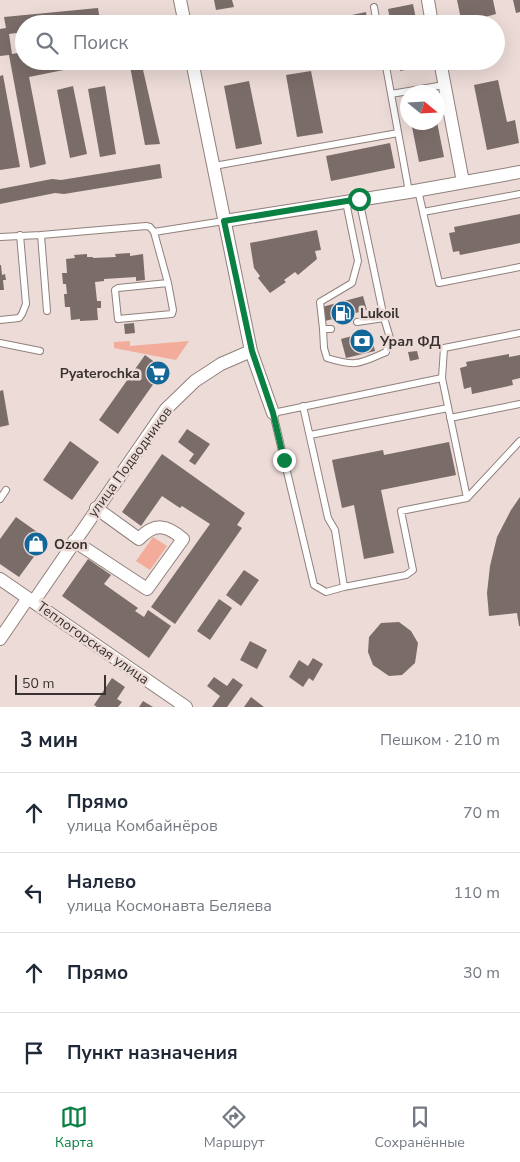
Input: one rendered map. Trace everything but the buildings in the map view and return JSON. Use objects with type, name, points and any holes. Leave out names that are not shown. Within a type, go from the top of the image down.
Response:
[{"type":"street","points":[[180,0],[183,15]]},
{"type":"street","points":[[428,0],[430,15]]},
{"type":"street","points":[[194,70],[252,351],[273,413]]},
{"type":"street","points":[[442,70],[444,85]]},
{"type":"street","points":[[445,90],[463,182]]},
{"type":"street","points":[[224,221],[520,172]]},
{"type":"street","name":"улица Подводников","points":[[0,639],[74,541],[166,409],[195,380],[221,364],[252,351]]},
{"type":"street","points":[[74,541],[147,589],[183,539],[172,530],[160,527],[147,531],[139,539],[96,508]]},
{"type":"street","name":"Теплогорская улица","points":[[0,579],[186,707]]},
{"type":"lane","points":[[374,6],[376,15]]},
{"type":"lane","points":[[387,70],[398,133],[413,191],[423,212],[439,283],[520,267]]},
{"type":"lane","points":[[391,94],[400,92]]},
{"type":"lane","points":[[214,166],[398,133]]},
{"type":"lane","points":[[423,212],[520,194]]},
{"type":"lane","points":[[346,201],[358,262],[352,283],[320,302],[324,329],[324,348],[327,358],[346,364],[360,364],[386,352],[390,338],[384,318],[359,199]]},
{"type":"lane","points":[[154,232],[224,221]]},
{"type":"lane","points":[[0,237],[150,227],[154,232],[168,283],[173,310],[172,314],[118,319],[115,290],[118,288],[168,283]]},
{"type":"lane","points":[[0,320],[19,318],[26,304],[20,235]]},
{"type":"lane","points":[[41,235],[47,311]]},
{"type":"lane","points":[[357,322],[384,318]]},
{"type":"lane","points":[[324,329],[332,329]]},
{"type":"lane","points":[[467,498],[442,378],[444,348],[520,333]]},
{"type":"lane","points":[[0,343],[40,351]]},
{"type":"lane","points":[[442,378],[273,413],[314,585],[326,592],[406,575],[413,570],[401,511],[467,498],[520,441]]},
{"type":"lane","points":[[450,418],[520,404]]},
{"type":"lane","points":[[303,406],[328,518],[334,530],[344,587]]},
{"type":"lane","points":[[310,435],[448,408]]},
{"type":"lane","points":[[0,499],[6,490]]},
{"type":"shaded area","points":[[130,341],[130,346],[189,341],[176,360],[114,348],[114,342]]},
{"type":"shaded area","points":[[153,537],[167,546],[150,570],[136,561]]},
{"type":"place","name":"Lukoil","points":[[343,313]]},
{"type":"place","name":"Урал ФД","points":[[362,341]]},
{"type":"place","name":"Pyaterochka","points":[[158,373]]},
{"type":"place","name":"Ozon","points":[[36,544]]},
{"type":"route","points":[[284,460],[273,413],[252,351],[224,221],[359,199]]}]
